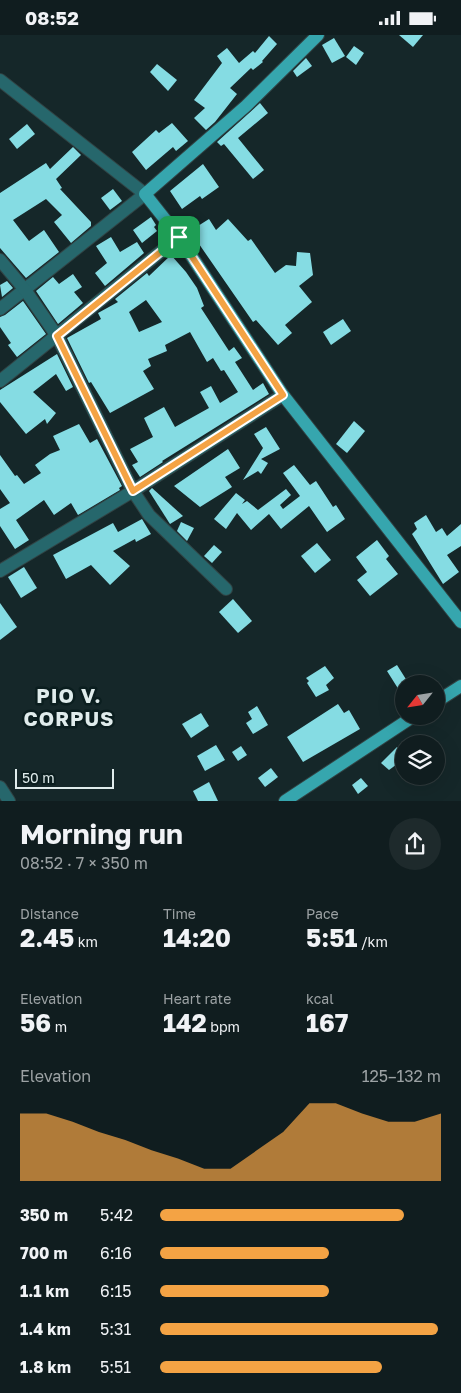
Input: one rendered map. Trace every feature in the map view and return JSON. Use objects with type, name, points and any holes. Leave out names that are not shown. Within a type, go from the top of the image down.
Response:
[{"type":"main road","points":[[318,35],[246,106],[145,194],[179,237],[283,395],[461,622]]},
{"type":"main road","points":[[445,696],[461,686]]},
{"type":"main road","points":[[285,801],[400,725]]},
{"type":"street","points":[[0,80],[145,194],[0,309]]},
{"type":"street","points":[[0,381],[179,237]]},
{"type":"street","points":[[0,260],[25,290],[57,336],[133,491],[149,515],[226,589]]},
{"type":"street","points":[[0,571],[133,491],[283,395]]},
{"type":"street","points":[[0,787],[9,801]]},
{"type":"building","points":[[399,35],[423,35],[413,47]]},
{"type":"building","points":[[269,36],[277,44],[263,62],[253,70],[251,68],[230,88],[237,94],[215,122],[206,130],[194,118],[205,108],[194,100],[222,63],[217,56],[227,48],[239,63],[253,51],[255,53]]},
{"type":"building","points":[[334,38],[345,56],[332,63],[322,45]]},
{"type":"building","points":[[354,46],[364,53],[356,65],[346,57]]},
{"type":"building","points":[[306,58],[312,66],[297,77],[293,71]]},
{"type":"building","points":[[157,64],[177,80],[168,91],[150,72]]},
{"type":"building","points":[[260,103],[268,113],[238,138],[264,170],[253,179],[224,144],[221,146],[217,142]]},
{"type":"building","points":[[172,123],[188,141],[176,151],[173,147],[146,170],[132,152],[156,130],[159,133]]},
{"type":"building","points":[[27,124],[35,134],[17,149],[9,139]]},
{"type":"building","points":[[73,147],[81,155],[56,179],[62,188],[60,189],[91,222],[91,226],[71,243],[54,222],[62,215],[46,199],[13,220],[29,241],[44,230],[59,252],[26,278],[0,248],[0,193],[46,163],[50,169]]},
{"type":"building","points":[[203,164],[219,187],[202,199],[200,196],[182,209],[170,191]]},
{"type":"building","points":[[113,189],[122,201],[110,210],[101,198]]},
{"type":"building","points":[[151,217],[157,231],[142,243],[133,230]]},
{"type":"building","points":[[209,219],[216,230],[228,219],[248,241],[251,239],[275,273],[286,265],[296,266],[297,252],[310,253],[313,275],[299,286],[312,302],[285,325],[292,333],[278,345],[256,320],[253,322],[190,231]]},
{"type":"building","points":[[111,237],[120,252],[137,242],[144,253],[105,286],[95,273],[107,263],[96,246]]},
{"type":"building","points":[[171,255],[197,288],[204,306],[201,308],[229,351],[234,347],[242,358],[235,362],[253,390],[263,383],[269,394],[162,461],[140,477],[132,465],[138,462],[130,449],[153,437],[144,418],[164,407],[175,427],[209,408],[200,392],[211,386],[220,403],[238,392],[224,370],[221,371],[213,358],[207,362],[190,332],[165,345],[167,351],[148,359],[151,366],[143,371],[154,389],[110,413],[91,382],[89,383],[67,338],[101,319],[98,313],[118,302],[115,299],[147,273],[149,276]],"holes":[[[146,300],[162,322],[139,332],[129,312]]]},
{"type":"building","points":[[73,274],[82,287],[74,292],[83,303],[58,324],[36,291],[53,277],[59,284]]},
{"type":"building","points":[[7,281],[13,288],[2,297],[0,285]]},
{"type":"building","points":[[23,301],[46,334],[17,357],[8,345],[11,343],[0,327],[0,317]]},
{"type":"building","points":[[343,319],[351,331],[331,345],[323,332]]},
{"type":"building","points":[[57,354],[73,387],[66,391],[56,374],[33,392],[56,413],[47,424],[45,419],[26,434],[0,402],[0,390]]},
{"type":"building","points":[[354,421],[365,431],[347,453],[336,444]]},
{"type":"building","points":[[79,424],[90,443],[97,439],[122,486],[119,488],[120,490],[78,515],[71,503],[54,515],[44,500],[16,520],[29,540],[15,549],[0,526],[0,509],[10,503],[0,489],[0,455],[15,476],[17,475],[24,484],[41,473],[35,465],[50,454],[60,450],[53,436]]},
{"type":"building","points":[[266,427],[280,449],[261,459],[268,463],[261,474],[258,471],[243,480],[263,448],[254,434]]},
{"type":"building","points":[[228,449],[240,468],[225,477],[232,487],[200,507],[174,486]]},
{"type":"building","points":[[294,465],[310,485],[316,481],[333,507],[336,505],[345,519],[327,532],[309,506],[281,529],[269,514],[251,530],[237,513],[226,529],[214,519],[236,493],[245,500],[242,504],[247,501],[258,510],[286,489],[291,495],[280,505],[283,509],[300,496],[283,473]]},
{"type":"building","points":[[152,488],[183,516],[170,524],[149,491]]},
{"type":"building","points":[[426,515],[436,532],[442,528],[447,536],[461,524],[461,546],[447,555],[459,572],[443,584],[412,534],[417,529],[414,523]]},
{"type":"building","points":[[142,519],[151,534],[136,542],[135,539],[113,551],[130,566],[110,585],[91,565],[66,579],[53,555],[113,523],[118,532]]},
{"type":"building","points":[[181,522],[194,528],[187,541],[177,531]]},
{"type":"building","points":[[377,540],[389,556],[386,559],[398,574],[370,596],[357,580],[367,572],[356,557]]},
{"type":"building","points":[[317,543],[331,560],[315,573],[301,556]]},
{"type":"building","points":[[214,545],[222,552],[212,563],[204,556]]},
{"type":"building","points":[[24,567],[37,588],[21,598],[8,577]]},
{"type":"building","points":[[233,599],[252,621],[238,633],[219,612]]},
{"type":"building","points":[[0,603],[17,627],[0,640]]},
{"type":"building","points":[[397,665],[403,675],[395,675],[395,684],[387,671]]},
{"type":"building","points":[[325,666],[334,678],[326,685],[329,690],[316,697],[306,678]]},
{"type":"building","points":[[338,704],[344,713],[349,710],[360,729],[303,762],[287,737]]},
{"type":"building","points":[[257,706],[268,725],[253,734],[246,723],[252,719],[248,712]]},
{"type":"building","points":[[201,713],[209,726],[191,738],[182,724]]},
{"type":"building","points":[[216,745],[225,760],[205,771],[197,756]]},
{"type":"building","points":[[241,746],[247,755],[238,761],[232,752]]},
{"type":"building","points":[[395,749],[395,766],[389,770],[381,763]]},
{"type":"building","points":[[271,768],[278,777],[265,787],[258,778]]},
{"type":"building","points":[[361,778],[368,786],[358,794],[352,785]]},
{"type":"building","points":[[209,782],[218,801],[198,801],[193,791]]},
{"type":"district","name":"PIO V. CORPUS","points":[[69,708]]},
{"type":"route","points":[[179,237],[283,395],[133,491],[57,336],[179,237]]}]
